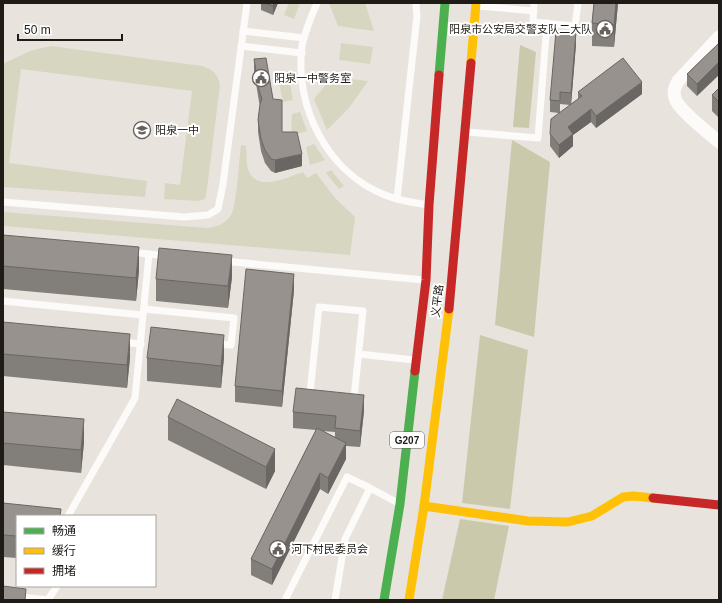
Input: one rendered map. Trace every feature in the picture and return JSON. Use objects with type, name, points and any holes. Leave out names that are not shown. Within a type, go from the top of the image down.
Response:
[{"type":"main road","name":"义平路","points":[[384,600],[400,504],[426,280],[429,205],[445,3]]},
{"type":"main road","name":"义平路","points":[[410,600],[424,506],[452,281],[476,4]]},
{"type":"main road","points":[[424,506],[528,521],[558,523],[592,516],[623,497],[633,496],[719,505]]},
{"type":"street","points":[[719,37],[678,80],[674,88],[675,100],[682,110],[719,142]]},
{"type":"lane","points":[[3,202],[184,217],[208,215],[218,209],[247,3]]},
{"type":"lane","points":[[317,3],[304,38],[302,53],[304,89],[309,113],[317,133],[339,164],[371,189],[397,199],[429,205]]},
{"type":"lane","points":[[397,199],[417,16],[416,3]]},
{"type":"lane","points":[[534,3],[533,22],[575,26],[578,3]]},
{"type":"lane","points":[[476,4],[534,11]]},
{"type":"lane","points":[[465,132],[538,138],[547,23]]},
{"type":"lane","points":[[243,31],[304,38]]},
{"type":"lane","points":[[241,46],[302,53]]},
{"type":"lane","points":[[126,252],[173,256]]},
{"type":"lane","points":[[69,515],[135,398],[141,344],[145,337],[144,312],[149,254]]},
{"type":"lane","points":[[212,260],[426,280]]},
{"type":"lane","points":[[3,301],[234,318],[231,345],[209,343]]},
{"type":"lane","points":[[319,307],[363,312],[359,354],[354,398],[310,393],[319,307]]},
{"type":"lane","points":[[110,341],[141,344]]},
{"type":"lane","points":[[359,354],[417,360]]},
{"type":"lane","points":[[285,600],[347,477],[400,504]]},
{"type":"lane","points":[[335,600],[345,539],[370,488]]},
{"type":"lane","points":[[3,595],[48,600],[56,587]]},
{"type":"green space","points":[[289,3],[300,3],[294,19],[284,15]]},
{"type":"green space","points":[[329,3],[365,3],[374,31],[338,26]]},
{"type":"green space","points":[[341,43],[373,47],[370,64],[339,60]]},
{"type":"green space","points":[[520,45],[536,52],[529,128],[513,127]]},
{"type":"green space","points":[[51,46],[202,66],[214,72],[220,85],[205,199],[199,201],[164,199],[165,183],[180,185],[192,91],[21,69],[9,163],[147,181],[145,197],[3,187],[3,64],[30,51]]},
{"type":"green space","points":[[288,71],[293,100],[283,102],[277,73]]},
{"type":"green space","points":[[332,77],[368,81],[349,108],[327,130],[314,99]]},
{"type":"green space","points":[[300,112],[307,131],[291,136],[292,114]]},
{"type":"green space","points":[[512,140],[550,162],[534,337],[495,325]]},
{"type":"green space","points":[[314,144],[325,160],[310,165],[306,147]]},
{"type":"green space","points":[[241,145],[246,146],[247,165],[250,174],[256,180],[270,182],[303,172],[307,178],[316,173],[335,198],[355,217],[350,255],[3,226],[3,212],[207,228],[217,226],[229,218],[233,209]]},
{"type":"green space","points":[[331,170],[344,186],[339,189],[326,173]]},
{"type":"green space","points":[[480,335],[528,350],[510,509],[462,503]]},
{"type":"green space","points":[[460,519],[509,526],[494,600],[442,600]]},
{"type":"building","points":[[265,3],[274,3],[273,6]]},
{"type":"building","points":[[594,3],[616,3],[614,25],[592,23]]},
{"type":"building","points":[[556,31],[576,32],[571,93],[560,92],[560,101],[550,100]]},
{"type":"building","points":[[719,43],[719,62],[697,84],[687,74]]},
{"type":"building","points":[[266,58],[273,99],[282,100],[282,132],[297,132],[302,154],[275,160],[271,159],[265,150],[261,139],[258,120],[262,99],[254,59]]},
{"type":"building","points":[[623,58],[642,82],[596,116],[591,109],[568,127],[573,134],[559,145],[550,134],[551,119],[582,96],[578,92]]},
{"type":"building","points":[[719,88],[719,102],[712,95]]},
{"type":"building","points":[[3,235],[139,247],[136,278],[3,266]]},
{"type":"building","points":[[159,248],[232,255],[228,286],[156,279]]},
{"type":"building","points":[[246,269],[294,274],[282,391],[235,386]]},
{"type":"building","points":[[3,322],[130,334],[127,365],[3,354]]},
{"type":"building","points":[[151,327],[224,335],[221,366],[147,358]]},
{"type":"building","points":[[296,388],[364,395],[360,431],[335,428],[336,416],[293,412]]},
{"type":"building","points":[[177,399],[275,449],[266,467],[168,417]]},
{"type":"building","points":[[3,412],[84,419],[81,450],[3,443]]},
{"type":"building","points":[[317,428],[346,443],[328,478],[320,473],[272,569],[251,559]]},
{"type":"building","points":[[3,503],[61,509],[60,515],[16,515],[16,536],[3,535]]},
{"type":"building","points":[[3,586],[26,589],[25,600],[3,600]]},
{"type":"traffic: fast","points":[[439,75],[445,3]]},
{"type":"traffic: fast","points":[[384,600],[400,504],[415,371]]},
{"type":"traffic: slow","points":[[471,63],[476,3]]},
{"type":"traffic: slow","points":[[409,600],[424,506],[449,309]]},
{"type":"traffic: slow","points":[[424,506],[528,521],[568,522],[592,516],[623,497],[633,496],[653,498]]},
{"type":"traffic: jam","points":[[449,309],[471,63]]},
{"type":"traffic: jam","points":[[415,371],[426,280],[429,205],[439,75]]},
{"type":"traffic: jam","points":[[653,498],[719,505]]},
{"type":"place","name":"阳泉市公安局交警支队二大队","points":[[605,29]]},
{"type":"place","name":"阳泉一中警务室","points":[[261,78]]},
{"type":"place","name":"阳泉一中","points":[[142,130]]},
{"type":"place","name":"河下村民委员会","points":[[278,549]]}]
